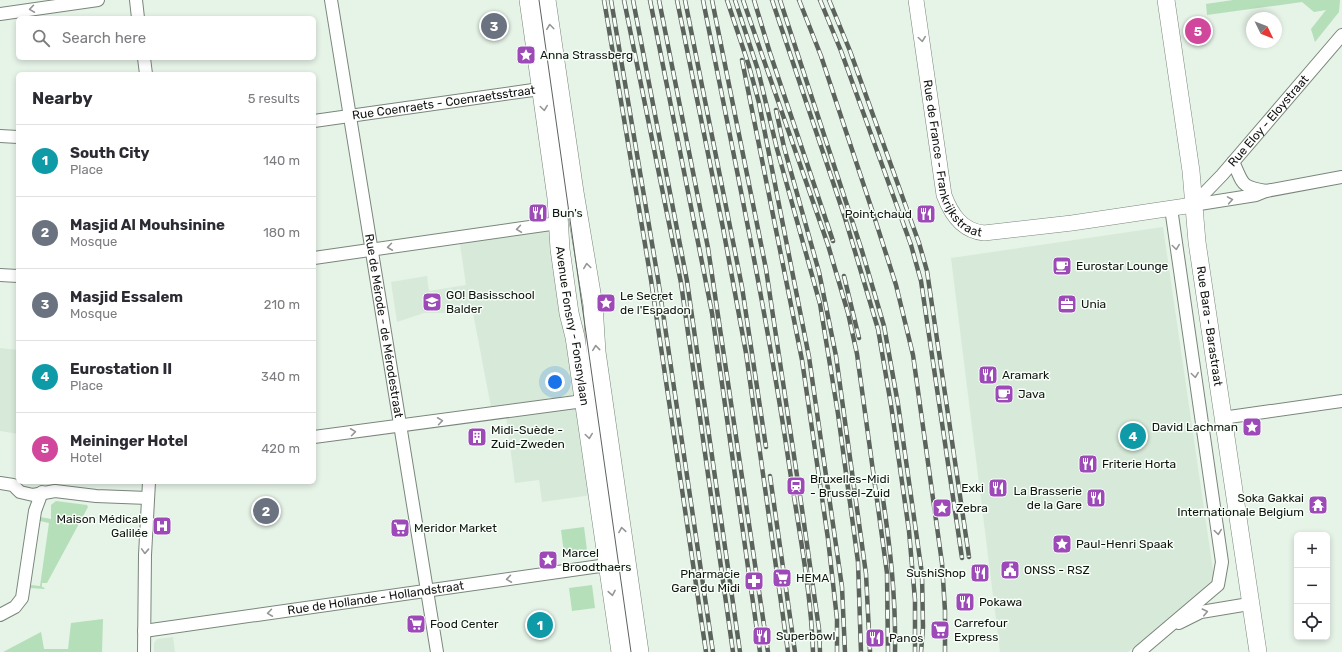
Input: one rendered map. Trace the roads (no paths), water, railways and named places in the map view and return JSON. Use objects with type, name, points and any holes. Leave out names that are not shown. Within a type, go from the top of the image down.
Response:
[{"type":"main road","name":"Avenue Fonsny - Fonsnylaan","points":[[528,0],[557,198],[558,223],[567,301],[575,336],[607,565],[621,652]]},
{"type":"main road","name":"Avenue Fonsny - Fonsnylaan","points":[[546,0],[593,305],[600,376],[639,652]]},
{"type":"main road","name":"Rue Bara - Barastraat","points":[[1166,0],[1191,171],[1193,205],[1222,418],[1249,604],[1258,652]]},
{"type":"street","points":[[0,14],[98,0]]},
{"type":"street","points":[[136,0],[138,16]]},
{"type":"street","name":"Rue de Mérode - de Mérodestraat","points":[[331,0],[437,652]]},
{"type":"street","name":"Rue de France - Frankrijkstraat","points":[[916,0],[944,195],[951,212],[965,226],[980,233],[1000,232],[1193,205]]},
{"type":"street","name":"Rue Eloy - Eloystraat","points":[[1193,205],[1233,162],[1342,34]]},
{"type":"street","name":"Rue Coenraets - Coenraetsstraat","points":[[316,121],[541,88],[554,57]]},
{"type":"street","points":[[144,60],[146,72]]},
{"type":"street","points":[[0,136],[16,137]]},
{"type":"street","points":[[1233,162],[1243,184],[1251,188],[1266,191]]},
{"type":"street","points":[[1193,205],[1256,195],[1266,191],[1342,177]]},
{"type":"street","points":[[1139,652],[1170,628],[1184,613],[1218,585],[1222,562],[1171,208]]},
{"type":"street","points":[[316,258],[558,223]]},
{"type":"street","points":[[0,276],[16,276]]},
{"type":"street","points":[[316,437],[573,402],[584,398],[600,376]]},
{"type":"street","points":[[1222,418],[1342,401]]},
{"type":"street","points":[[0,483],[13,485],[25,494],[34,495],[42,492],[55,491],[96,496],[148,498]]},
{"type":"street","points":[[144,652],[149,484]]},
{"type":"street","points":[[0,615],[15,607],[22,598],[35,511],[42,492]]},
{"type":"street","name":"Rue de Hollande - Hollandstraat","points":[[144,631],[607,565]]},
{"type":"street","points":[[1170,628],[1201,612],[1249,604]]},
{"type":"tram line","points":[[539,0],[631,652]]},
{"type":"railway","points":[[604,0],[651,280],[706,652]]},
{"type":"railway","points":[[611,0],[658,279],[713,652]]},
{"type":"railway","points":[[624,0],[681,283],[733,652]]},
{"type":"railway","points":[[633,0],[687,281],[740,652]]},
{"type":"railway","points":[[650,0],[712,313],[760,652]]},
{"type":"railway","points":[[659,0],[708,248],[768,652]]},
{"type":"railway","points":[[677,0],[723,228],[746,353],[788,652]]},
{"type":"railway","points":[[685,0],[742,287],[766,447]]},
{"type":"railway","points":[[703,0],[750,235],[781,412],[804,561],[810,606],[813,652]]},
{"type":"railway","points":[[712,0],[766,269],[819,629],[820,652]]},
{"type":"railway","points":[[727,0],[749,66],[759,103],[809,357],[842,587],[845,652]]},
{"type":"railway","points":[[735,0],[758,70],[777,149],[820,304],[838,414],[858,562],[861,652]]},
{"type":"railway","points":[[743,0],[828,245],[848,313],[857,354],[887,573],[888,652]]},
{"type":"railway","points":[[754,0],[770,53],[833,241]]},
{"type":"railway","points":[[772,0],[845,218],[878,329],[891,405],[909,531],[915,600],[915,652]]},
{"type":"railway","points":[[780,0],[862,251],[884,326],[898,404],[922,574],[923,627],[921,652]]},
{"type":"railway","points":[[799,0],[821,56],[873,213],[896,285],[913,355],[942,563],[945,611],[945,652]]},
{"type":"railway","points":[[820,0],[841,51],[911,245],[921,281],[962,558]]},
{"type":"railway","points":[[829,0],[850,51],[919,243],[927,271],[969,557]]},
{"type":"railway","points":[[742,60],[802,360],[828,539],[837,619],[837,652]]},
{"type":"railway","points":[[776,110],[784,147],[819,272],[836,356],[866,574],[870,652]]},
{"type":"railway","points":[[844,276],[859,338]]},
{"type":"railway","points":[[770,476],[795,652]]},
{"type":"railway","points":[[882,492],[892,572],[895,611],[895,652]]},
{"type":"place","name":"Masjid Essalem","points":[[494,26]]},
{"type":"place","name":"Meininger Hotel","points":[[1198,31]]},
{"type":"place","name":"Anna Strassberg","points":[[526,55]]},
{"type":"place","name":"Bun's","points":[[538,213]]},
{"type":"place","name":"Point chaud","points":[[926,214]]},
{"type":"place","name":"Eurostar Lounge","points":[[1062,266]]},
{"type":"place","name":"GO! Basisschool Balder","points":[[432,302]]},
{"type":"place","name":"Le Secret de l'Espadon","points":[[606,303]]},
{"type":"place","name":"Unia","points":[[1067,304]]},
{"type":"place","name":"Aramark","points":[[988,375]]},
{"type":"place","name":"Java","points":[[1004,394]]},
{"type":"place","name":"David Lachman","points":[[1252,427]]},
{"type":"place","name":"Eurostation II","points":[[1133,436]]},
{"type":"place","name":"Midi-Suède - Zuid-Zweden","points":[[477,437]]},
{"type":"place","name":"Friterie Horta","points":[[1088,464]]},
{"type":"place","name":"Bruxelles-Midi - Brussel-Zuid","points":[[796,486]]},
{"type":"place","name":"Exki","points":[[998,488]]},
{"type":"place","name":"La Brasserie de la Gare","points":[[1096,498]]},
{"type":"place","name":"Soka Gakkai Internationale Belgium","points":[[1318,505]]},
{"type":"place","name":"Zebra","points":[[942,508]]},
{"type":"place","name":"Masjid Al Mouhsinine","points":[[266,511]]},
{"type":"place","name":"Maison Médicale Galilée","points":[[162,526]]},
{"type":"place","name":"Meridor Market","points":[[400,528]]},
{"type":"place","name":"Paul-Henri Spaak","points":[[1062,544]]},
{"type":"place","name":"Marcel Broodthaers","points":[[548,560]]},
{"type":"place","name":"ONSS - RSZ","points":[[1010,570]]},
{"type":"place","name":"SushiShop","points":[[980,573]]},
{"type":"place","name":"HEMA","points":[[782,578]]},
{"type":"place","name":"Pharmacie Gare du Midi","points":[[754,581]]},
{"type":"place","name":"Pokawa","points":[[965,602]]},
{"type":"place","name":"Food Center","points":[[416,624]]},
{"type":"place","name":"South City","points":[[540,625]]},
{"type":"place","name":"Carrefour Express","points":[[940,630]]},
{"type":"place","name":"Superbowl","points":[[762,636]]},
{"type":"place","name":"Panos","points":[[875,638]]}]
